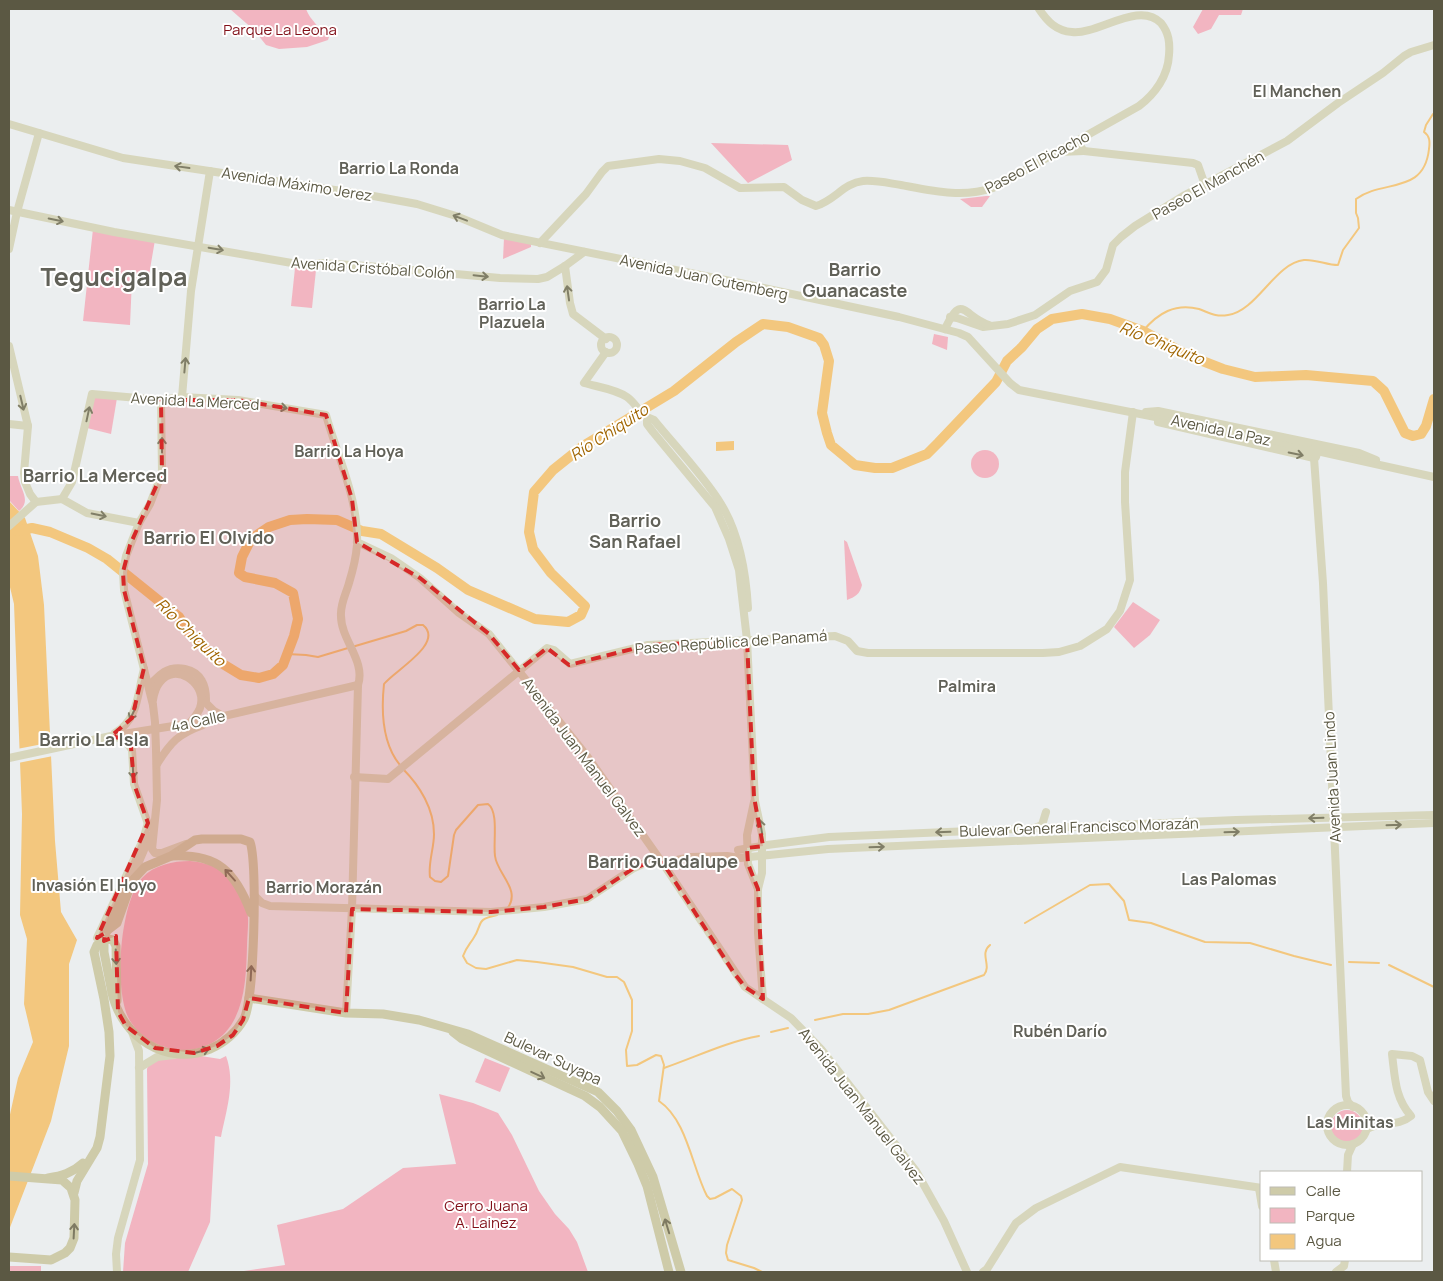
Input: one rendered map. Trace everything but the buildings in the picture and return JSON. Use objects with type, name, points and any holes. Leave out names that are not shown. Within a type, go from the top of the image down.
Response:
[{"type":"main road","points":[[241,839],[250,842],[254,864],[254,895],[250,998],[243,1020],[233,1035],[217,1046],[182,1054],[155,1048],[143,1041],[132,1032],[118,1012],[112,993],[104,952],[104,938],[124,893],[131,882],[145,867],[171,856],[195,840],[241,839]]},
{"type":"main road","points":[[171,856],[195,856],[205,859],[229,872],[242,891],[253,918]]},
{"type":"main road","points":[[45,1178],[60,1177],[78,1168],[85,1162],[97,1136],[106,1043],[100,1001],[89,954],[90,946],[97,938],[113,928],[117,923],[131,882]]},
{"type":"main road","points":[[9,1257],[43,1260],[58,1258],[70,1248],[73,1242],[74,1193],[81,1172],[97,1148],[102,1128],[110,1043],[104,999],[94,952],[97,945],[108,939],[113,940],[116,946],[118,1012]]},
{"type":"main road","name":"Bulevar Suyapa","points":[[250,998],[346,1013],[405,1016],[468,1034],[598,1092],[617,1111],[631,1130],[652,1177],[681,1272]]},
{"type":"main road","name":"Bulevar Suyapa","points":[[450,1030],[462,1039],[585,1096],[600,1107],[617,1125],[622,1131],[647,1186],[669,1272]]},
{"type":"main road","points":[[9,1176],[62,1180],[74,1193]]},
{"type":"street","name":"Paseo El Picacho","points":[[540,243],[586,194],[608,166],[659,159],[680,161],[704,168],[740,188],[784,187],[807,203],[816,206],[833,198],[849,185],[863,181],[880,181],[965,194],[993,188],[1140,106],[1148,100],[1167,69],[1170,44],[1166,30],[1158,19],[1147,14],[1133,13],[1084,31],[1071,32],[1055,27],[1039,9]]},
{"type":"street","name":"Paseo El Manchén","points":[[950,317],[977,326],[994,327],[1008,324],[1028,318],[1070,291],[1097,282],[1106,270],[1113,246],[1121,237],[1185,195],[1286,141],[1383,73],[1404,56],[1434,45]]},
{"type":"street","name":"Avenida Máximo Jerez","points":[[9,124],[123,158],[417,204],[456,216],[502,235],[584,252]]},
{"type":"street","points":[[9,249],[13,211],[39,133]]},
{"type":"street","points":[[1076,141],[1084,151]]},
{"type":"street","points":[[1056,152],[1084,151],[1187,161],[1198,165],[1205,185]]},
{"type":"street","points":[[182,397],[191,291],[210,171]]},
{"type":"street","name":"Avenida Cristóbal Colón","points":[[13,211],[114,232],[309,266],[319,263],[500,278],[538,278],[547,277],[584,252]]},
{"type":"street","name":"Avenida Juan Gutemberg","points":[[584,252],[740,283],[899,317],[945,329],[968,338],[1010,383]]},
{"type":"street","points":[[565,266],[570,303],[574,314],[606,339],[614,339],[617,344],[615,351],[606,352]]},
{"type":"street","points":[[945,329],[953,311],[959,309],[963,309],[994,327]]},
{"type":"street","points":[[606,339],[602,345],[606,352]]},
{"type":"street","points":[[9,346],[28,426],[25,482],[36,502]]},
{"type":"street","points":[[606,352],[584,383],[625,396],[634,402],[646,418],[653,432],[715,507],[732,546],[739,570],[747,640],[755,801],[762,834],[762,873],[758,889],[758,933],[763,999]]},
{"type":"street","name":"Avenida La Paz","points":[[1010,383],[1019,390],[1135,412],[1434,477]]},
{"type":"street","name":"Avenida La Merced","points":[[62,499],[72,482],[92,394],[161,400],[182,397],[238,400],[326,415],[347,479],[355,519],[357,541]]},
{"type":"street","points":[[97,938],[143,840],[157,800],[155,722],[149,685],[124,590],[124,572],[126,556],[130,545],[139,523],[150,504],[162,473],[161,400]]},
{"type":"street","points":[[1135,412],[1158,411],[1359,453],[1397,469]]},
{"type":"street","points":[[1135,412],[1156,422],[1186,430],[1315,457]]},
{"type":"street","name":"Paseo República de Panamá","points":[[354,777],[388,779],[547,648],[554,650],[570,664],[648,644],[835,636],[848,641],[857,651],[868,653],[1051,652],[1070,650],[1108,629],[1116,618],[1130,580],[1124,502],[1125,472],[1135,412]]},
{"type":"street","points":[[9,424],[28,426]]},
{"type":"street","name":"Avenida Juan Lindo","points":[[1315,445],[1318,450],[1315,457],[1322,565],[1346,1096]]},
{"type":"street","points":[[9,526],[36,502],[62,499],[87,513],[139,523]]},
{"type":"street","points":[[346,1013],[352,909],[354,777],[358,685],[361,676],[356,658],[342,626],[342,606],[354,566],[357,541]]},
{"type":"street","name":"Avenida Juan Manuel Galvez","points":[[357,541],[391,558],[420,578],[459,613],[489,634],[587,756],[663,863],[745,987],[791,1018],[821,1049],[916,1171],[944,1221],[967,1272]]},
{"type":"street","points":[[111,736],[122,729],[132,718],[138,701],[144,668]]},
{"type":"street","points":[[149,685],[163,673],[177,668],[185,669],[201,678],[204,684],[206,703],[198,722]]},
{"type":"street","points":[[152,703],[155,689],[165,677],[177,674],[187,676],[194,681],[202,697],[199,711],[189,724]]},
{"type":"street","name":"4a Calle","points":[[10,758],[111,736],[189,724],[358,685]]},
{"type":"street","points":[[157,764],[172,741],[187,731],[219,720],[258,711],[285,701]]},
{"type":"street","points":[[206,703],[214,712],[223,716]]},
{"type":"street","points":[[111,736],[124,739],[131,747],[134,784],[150,823],[153,852],[162,853],[195,840]]},
{"type":"street","points":[[755,801],[747,835],[748,864],[758,889]]},
{"type":"street","points":[[1333,808],[1339,815],[1345,817]]},
{"type":"street","points":[[1034,829],[1042,825],[1046,812]]},
{"type":"street","name":"Bulevar General Francisco Morazán","points":[[727,856],[738,850],[829,837],[1434,815]]},
{"type":"street","points":[[131,882],[150,836],[150,823]]},
{"type":"street","name":"Bulevar General Francisco Morazán","points":[[270,906],[491,912],[544,908],[587,899],[645,862],[663,863],[686,858],[727,856],[740,858],[828,850],[1434,823]]},
{"type":"street","points":[[1335,840],[1336,834],[1345,827]]},
{"type":"street","points":[[1322,828],[1328,830],[1335,840]]},
{"type":"street","points":[[254,895],[262,903],[270,906]]},
{"type":"street","points":[[253,918],[259,911],[270,906]]},
{"type":"street","points":[[117,1272],[116,1254],[118,1238],[140,1160],[139,1051],[132,1032]]},
{"type":"street","points":[[139,1068],[157,1057],[182,1054]]},
{"type":"street","points":[[1366,1129],[1377,1124],[1404,1122],[1410,1116],[1398,1095],[1392,1054],[1412,1056],[1420,1060],[1428,1092],[1434,1101]]},
{"type":"street","points":[[1346,1096],[1348,1102],[1365,1117],[1377,1124]]},
{"type":"street","points":[[1346,1096],[1340,1107],[1331,1114],[1328,1129],[1332,1137],[1343,1144],[1353,1144]]},
{"type":"street","points":[[1340,1107],[1353,1106]]},
{"type":"street","points":[[1346,1171],[1348,1155],[1353,1144],[1362,1138],[1366,1129],[1365,1117]]},
{"type":"street","points":[[1343,1144],[1348,1155]]},
{"type":"street","points":[[983,1272],[987,1270],[1016,1223],[1036,1208],[1120,1167],[1260,1188]]},
{"type":"street","points":[[1336,1272],[1344,1266],[1345,1261]]},
{"type":"highlighted area","points":[[161,400],[238,400],[326,415],[352,499],[357,542],[420,578],[489,634],[519,670],[547,648],[569,665],[648,645],[747,640],[754,797],[763,846],[747,848],[748,864],[758,889],[763,999],[745,987],[734,973],[663,863],[651,862],[634,868],[587,899],[544,907],[491,912],[352,909],[346,1013],[249,998],[243,1020],[233,1035],[217,1046],[194,1053],[155,1048],[126,1026],[118,1012],[116,936],[104,941],[105,933],[97,938],[148,823],[134,784],[131,747],[124,739],[111,736],[132,718],[144,668],[124,590],[123,572],[130,545],[162,473]]},
{"type":"green space","name":"Parque La Leona","points":[[230,9],[306,9],[313,21],[329,37],[328,40],[307,47],[279,49],[266,45],[254,30]]},
{"type":"green space","points":[[1203,9],[1243,9],[1241,15],[1219,15],[1211,29],[1198,34],[1193,27]]},
{"type":"green space","points":[[711,143],[788,145],[792,160],[748,183]]},
{"type":"green space","points":[[990,196],[982,207],[971,207],[960,199]]},
{"type":"green space","points":[[93,229],[155,240],[148,281],[132,279],[130,325],[83,321]]},
{"type":"green space","points":[[504,238],[531,244],[531,247],[503,259]]},
{"type":"green space","points":[[295,268],[316,270],[312,308],[291,306]]},
{"type":"green space","points":[[934,334],[948,337],[947,350],[932,344]]},
{"type":"green space","points":[[94,397],[117,398],[111,434],[87,428]]},
{"type":"green space","points":[[985,450],[995,454],[999,464],[995,474],[985,478],[975,474],[971,464],[975,454]]},
{"type":"green space","points":[[9,476],[18,476],[24,495],[25,503],[19,511],[9,500]]},
{"type":"green space","points":[[844,540],[847,542],[862,585],[857,595],[847,600]]},
{"type":"green space","points":[[1133,602],[1160,620],[1150,635],[1134,648],[1114,627]]},
{"type":"green space","points":[[190,861],[219,868],[226,873],[246,905],[248,926],[246,974],[237,1014],[222,1036],[203,1047],[184,1050],[172,1049],[157,1044],[143,1036],[132,1024],[124,1004],[120,967],[124,925],[135,890],[142,878],[152,870],[164,865]]},
{"type":"green space","points":[[201,1056],[220,1059],[226,1056],[230,1076],[229,1097],[221,1137],[215,1136],[210,1222],[188,1272],[123,1272],[125,1243],[148,1164],[147,1069],[149,1063],[155,1060]]},
{"type":"green space","points":[[485,1058],[510,1068],[500,1092],[475,1082]]},
{"type":"green space","name":"Cerro Juana A. Lainez","points":[[439,1094],[473,1103],[498,1113],[512,1135],[539,1191],[577,1242],[588,1272],[237,1272],[285,1265],[277,1225],[343,1209],[403,1168],[456,1164]]},
{"type":"green space","points":[[1347,1110],[1353,1111],[1358,1115],[1362,1120],[1362,1132],[1358,1137],[1353,1141],[1347,1142],[1341,1141],[1336,1137],[1332,1132],[1331,1126],[1332,1120],[1336,1115],[1341,1111]]},
{"type":"green space","points":[[9,1266],[41,1266],[41,1272],[9,1272]]},
{"type":"water","points":[[734,441],[734,450],[716,451],[716,442]]},
{"type":"water","points":[[9,501],[25,518],[38,556],[44,605],[55,841],[61,912],[77,940],[69,964],[69,1046],[51,1121],[9,1230],[9,1119],[18,1078],[33,1042],[24,1004],[27,939],[20,915],[22,814],[14,604],[9,583]]},
{"type":"pier","points":[[53,742],[53,756],[18,763],[17,749]]},
{"type":"waterway","points":[[1143,331],[1161,315],[1182,307],[1190,307],[1220,315],[1238,312],[1257,297],[1284,269],[1294,263],[1308,260],[1338,265],[1343,250],[1359,228],[1356,199],[1378,189],[1411,180],[1426,164],[1429,142],[1424,132],[1433,114]]},
{"type":"waterway","name":"Río Chiquito","points":[[17,531],[32,528],[50,532],[88,548],[107,559],[179,617],[189,633],[218,661],[241,675],[259,678],[273,674],[283,665],[298,619],[293,593],[275,583],[245,577],[239,573],[242,557],[251,539],[269,527],[290,520],[337,520],[362,531],[381,534],[437,568],[468,590],[535,619],[568,622],[581,615],[585,606],[551,573],[533,549],[529,532],[534,492],[553,470],[583,446],[674,391],[736,342],[763,324],[788,327],[819,338],[824,345],[829,361],[822,413],[831,445],[855,465],[875,468],[892,468],[927,454],[996,382],[1007,361],[1037,329],[1052,319],[1082,314],[1110,319],[1143,331],[1187,355],[1223,369],[1255,377],[1306,375],[1373,381],[1384,391],[1405,433],[1413,436],[1421,434],[1426,426],[1434,399]]},
{"type":"waterway","points":[[352,647],[406,631],[417,625],[423,625],[428,632],[428,640],[423,648],[384,684],[384,727],[389,747],[400,765]]},
{"type":"waterway","points":[[287,654],[318,657],[348,648]]},
{"type":"waterway","points":[[403,769],[425,798],[432,816],[434,834],[430,877],[435,881],[441,882],[448,876],[456,830],[478,805],[488,804],[491,808],[495,820],[495,856],[512,895],[507,909]]},
{"type":"waterway","points":[[1025,923],[1090,885],[1109,884],[1124,901],[1129,920],[1151,923],[1205,942],[1250,943],[1331,965]]},
{"type":"waterway","points":[[497,915],[480,923],[463,956],[467,963],[476,968],[486,969],[517,960],[573,967],[607,977],[617,977],[624,982],[632,1000],[632,1031],[626,1050],[627,1066],[637,1065],[656,1055],[661,1056],[664,1065],[659,1101],[668,1109],[683,1132],[707,1196],[710,1199],[715,1198],[732,1189],[741,1196],[742,1200],[727,1245],[726,1253],[728,1260],[762,1272]]},
{"type":"waterway","points":[[815,1020],[843,1014],[868,1014],[889,1010],[984,975],[987,967],[985,956],[990,945]]},
{"type":"waterway","points":[[1349,962],[1379,963]]},
{"type":"waterway","points":[[1389,965],[1434,987]]},
{"type":"waterway","points":[[771,1032],[788,1028]]},
{"type":"waterway","points":[[664,1068],[723,1046],[759,1036]]},
{"type":"district","name":"El Manchen","points":[[1297,91]]},
{"type":"district","name":"Barrio La Ronda","points":[[399,168]]},
{"type":"district","name":"Tegucigalpa","points":[[114,276]]},
{"type":"district","name":"Barrio Guanacaste","points":[[855,279]]},
{"type":"district","name":"Barrio La Plazuela","points":[[512,313]]},
{"type":"district","name":"Barrio La Hoya","points":[[349,451]]},
{"type":"district","name":"Barrio La Merced","points":[[95,475]]},
{"type":"district","name":"Barrio San Rafael","points":[[635,530]]},
{"type":"district","name":"Barrio El Olvido","points":[[209,537]]},
{"type":"district","name":"Palmira","points":[[967,686]]},
{"type":"district","name":"Barrio La Isla","points":[[94,739]]},
{"type":"district","name":"Barrio Guadalupe","points":[[663,861]]},
{"type":"district","name":"Las Palomas","points":[[1229,879]]},
{"type":"district","name":"Invasión El Hoyo","points":[[94,885]]},
{"type":"district","name":"Barrio Morazán","points":[[324,887]]},
{"type":"district","name":"Rubén Darío","points":[[1060,1031]]},
{"type":"district","name":"Las Minitas","points":[[1350,1122]]}]
